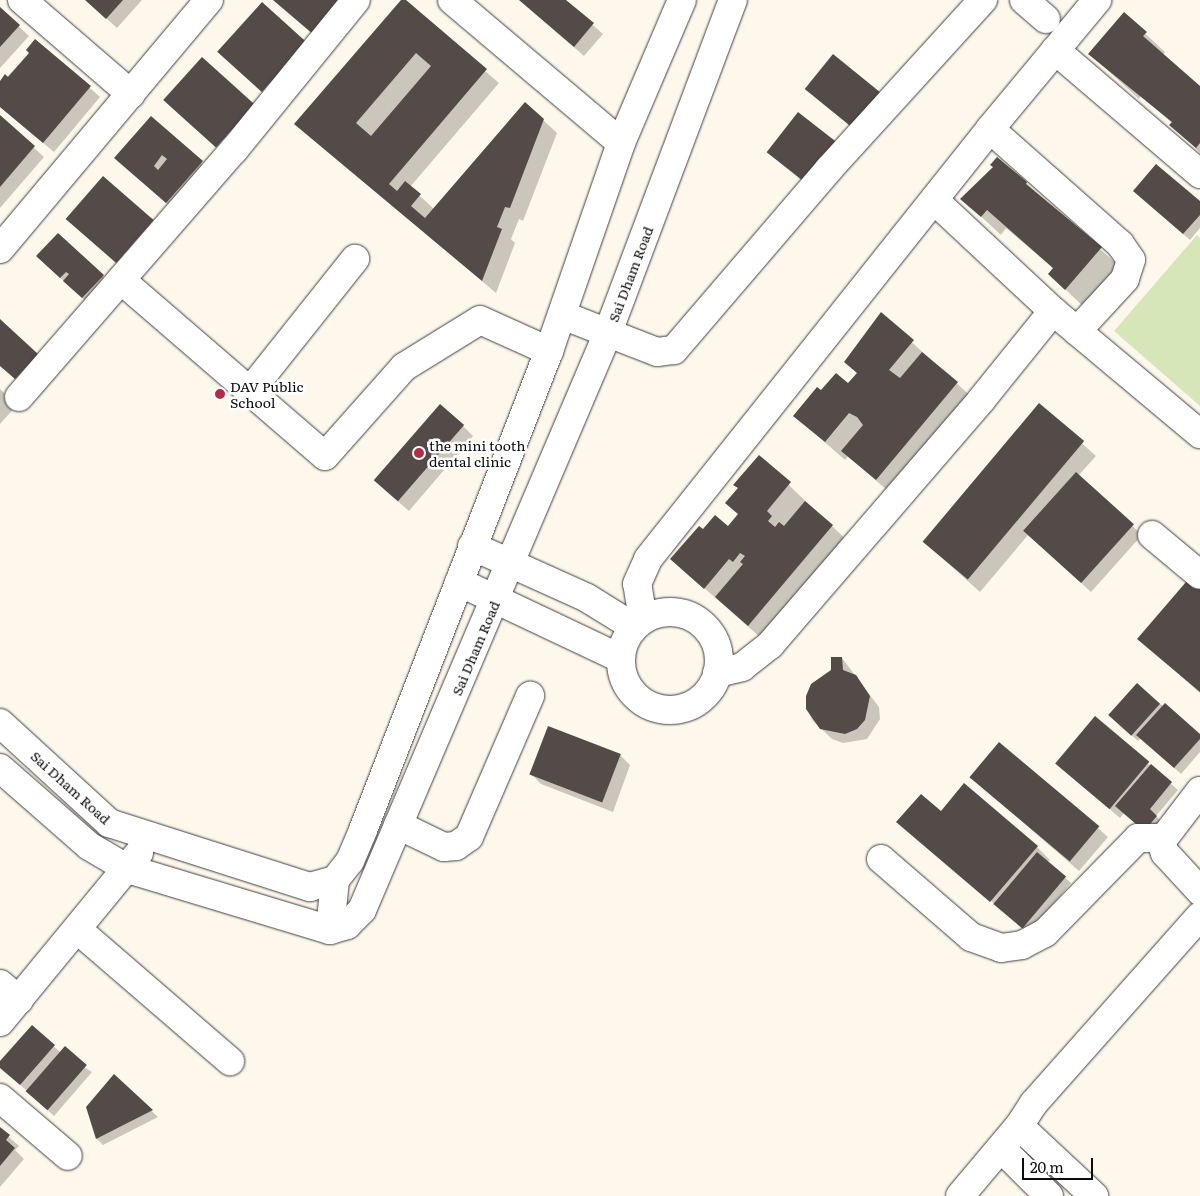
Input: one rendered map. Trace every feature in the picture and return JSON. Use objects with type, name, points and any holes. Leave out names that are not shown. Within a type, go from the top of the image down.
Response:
[{"type":"street","points":[[22,0],[131,94]]},
{"type":"street","points":[[0,248],[209,0]]},
{"type":"street","points":[[19,397],[234,150],[356,0]]},
{"type":"street","points":[[452,0],[621,142]]},
{"type":"street","points":[[0,768],[89,846],[128,869],[330,930],[335,880],[350,860],[363,830],[549,351],[621,142],[682,0]]},
{"type":"street","name":"Sai Dham Road","points":[[330,930],[347,925],[362,910],[495,602],[509,563],[607,335],[733,0]]},
{"type":"street","points":[[562,316],[607,335],[657,352],[674,350],[835,162],[982,0]]},
{"type":"street","points":[[1024,0],[1046,19]]},
{"type":"street","points":[[638,624],[637,584],[648,559],[990,129],[1097,0]]},
{"type":"street","points":[[1055,50],[1200,174]]},
{"type":"street","points":[[990,129],[1120,244],[1131,260],[1125,279],[1077,332]]},
{"type":"street","points":[[934,200],[1053,311],[1200,434]]},
{"type":"street","points":[[250,391],[355,259]]},
{"type":"street","points":[[121,280],[325,456],[404,367],[480,320],[549,351]]},
{"type":"street","points":[[717,673],[742,667],[770,645],[982,400],[1053,311]]},
{"type":"street","points":[[1152,535],[1200,575]]},
{"type":"street","points":[[472,546],[587,598],[638,624]]},
{"type":"street","points":[[459,582],[495,602],[574,634],[620,658]]},
{"type":"street","points":[[667,612],[684,614],[699,621],[710,633],[717,648],[717,673],[708,694],[695,704],[680,710],[663,711],[648,706],[634,696],[625,683],[620,658],[627,636],[638,624],[667,612]]},
{"type":"street","points":[[398,825],[444,846],[456,846],[469,837],[530,696]]},
{"type":"street","name":"Sai Dham Road","points":[[0,723],[109,823],[150,838],[310,887],[335,880]]},
{"type":"street","points":[[1200,791],[1163,838],[1165,853],[1200,891]]},
{"type":"street","points":[[0,1022],[9,992],[78,930],[128,869],[150,838]]},
{"type":"street","points":[[881,860],[971,936],[1001,948],[1022,945],[1045,933],[1138,838],[1163,838]]},
{"type":"street","points":[[960,1196],[1019,1126],[1034,1103],[1200,916]]},
{"type":"street","points":[[78,930],[230,1061]]},
{"type":"street","points":[[0,1098],[68,1156]]},
{"type":"street","points":[[1019,1126],[1094,1196]]},
{"type":"street","points":[[1001,1148],[1050,1196]]},
{"type":"green space","points":[[1197,235],[1200,238],[1200,406],[1114,331]]},
{"type":"building","points":[[85,0],[123,0],[106,19]]},
{"type":"building","points":[[273,0],[344,0],[314,35]]},
{"type":"building","points":[[401,0],[406,0],[487,69],[389,184],[397,191],[405,181],[421,194],[411,206],[425,218],[525,102],[544,119],[510,208],[505,207],[497,227],[502,229],[482,281],[294,124]],"holes":[[[416,53],[431,66],[371,136],[356,123]]]},
{"type":"building","points":[[519,0],[566,0],[594,23],[574,47]]},
{"type":"building","points":[[262,2],[307,42],[262,92],[217,52]]},
{"type":"building","points":[[0,7],[20,25],[0,47]]},
{"type":"building","points":[[1124,12],[1147,32],[1143,36],[1200,86],[1200,143],[1196,148],[1169,125],[1172,122],[1088,54]]},
{"type":"building","points":[[35,39],[91,86],[43,143],[0,107],[0,81],[5,74],[8,77],[29,53],[26,50]]},
{"type":"building","points":[[833,54],[884,95],[855,130],[805,89]]},
{"type":"building","points":[[202,57],[255,105],[216,148],[163,100]]},
{"type":"building","points":[[798,112],[839,144],[808,184],[767,152]]},
{"type":"building","points":[[0,115],[35,146],[0,187]]},
{"type":"building","points":[[151,116],[203,161],[166,203],[114,158]],"holes":[[[162,155],[167,159],[158,170],[154,166]]]},
{"type":"building","points":[[997,157],[1027,182],[1026,184],[1102,247],[1065,290],[1048,274],[1053,268],[987,210],[981,217],[960,199],[993,167],[990,165]]},
{"type":"building","points":[[1156,164],[1200,201],[1200,215],[1183,234],[1133,191]]},
{"type":"building","points":[[103,176],[154,220],[116,263],[66,219]]},
{"type":"building","points":[[58,233],[104,275],[82,298],[63,281],[69,274],[66,272],[60,278],[36,256]]},
{"type":"building","points":[[881,312],[914,340],[889,370],[900,378],[922,352],[958,382],[876,480],[841,451],[863,425],[857,417],[849,413],[825,442],[793,416],[817,387],[821,390],[836,373],[848,383],[857,373],[844,362]]},
{"type":"building","points":[[0,319],[38,354],[15,379],[0,366]]},
{"type":"building","points":[[1039,403],[1084,441],[968,580],[923,542]]},
{"type":"building","name":"the mini tooth dental clinic","points":[[440,404],[464,425],[398,501],[374,480]]},
{"type":"building","points":[[759,455],[791,482],[767,511],[772,516],[768,521],[775,527],[779,522],[784,526],[805,501],[833,525],[748,626],[715,597],[743,564],[740,562],[745,556],[740,553],[733,562],[729,559],[704,589],[670,559],[699,526],[703,529],[715,515],[728,526],[738,514],[725,503],[738,488],[733,485]]},
{"type":"building","points":[[1076,472],[1134,524],[1081,583],[1023,531]]},
{"type":"building","points":[[1192,575],[1200,583],[1200,692],[1137,639]]},
{"type":"building","points":[[831,657],[842,657],[843,670],[856,675],[870,696],[865,720],[857,729],[845,734],[820,729],[806,709],[806,696],[811,684],[831,670]]},
{"type":"building","points":[[1137,683],[1160,704],[1131,736],[1108,715]]},
{"type":"building","points":[[1165,703],[1200,734],[1200,739],[1174,768],[1136,735]]},
{"type":"building","points":[[1095,716],[1149,762],[1110,809],[1055,763]]},
{"type":"building","points":[[548,726],[621,754],[602,802],[529,775]]},
{"type":"building","points":[[999,742],[1099,826],[1070,861],[969,777]]},
{"type":"building","points":[[1151,764],[1172,782],[1150,809],[1157,816],[1144,831],[1115,806]]},
{"type":"building","points":[[964,783],[1038,846],[990,902],[896,822],[921,794],[941,811]]},
{"type":"building","points":[[1037,852],[1066,876],[1022,929],[993,904]]},
{"type":"building","points":[[32,1025],[55,1045],[20,1085],[0,1068],[0,1061]]},
{"type":"building","points":[[65,1046],[87,1065],[48,1110],[26,1091]]},
{"type":"building","points":[[114,1074],[153,1110],[96,1139],[86,1107]]},
{"type":"building","points":[[0,1127],[10,1135],[6,1140],[15,1148],[0,1166]]},
{"type":"place","name":"DAV Public School","points":[[220,394]]},
{"type":"place","name":"the mini tooth dental clinic","points":[[419,453]]}]
